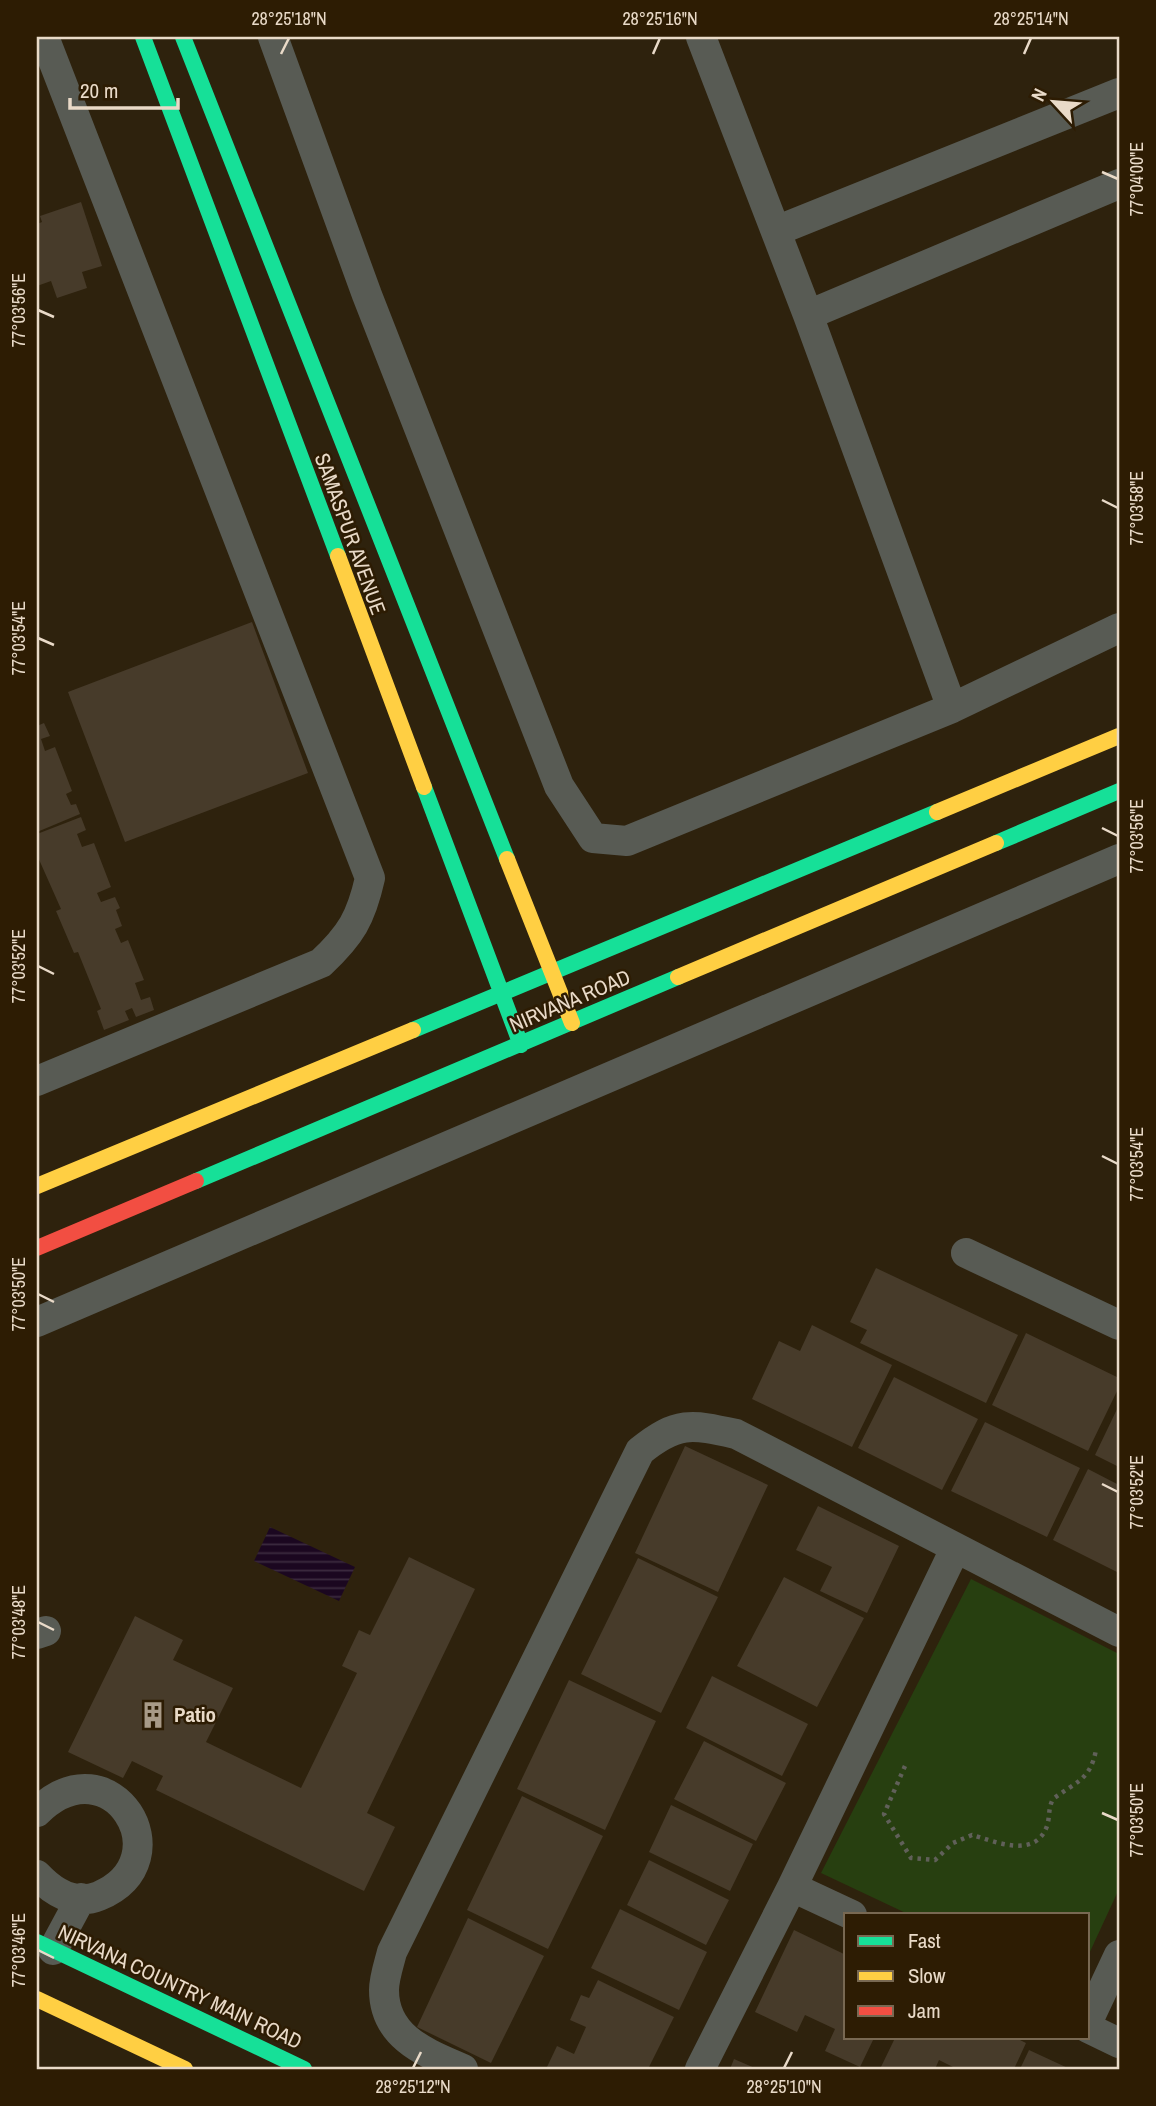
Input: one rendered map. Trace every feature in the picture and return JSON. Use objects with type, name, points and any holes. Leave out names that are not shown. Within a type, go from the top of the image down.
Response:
[{"type":"main road","name":"SAMASPUR AVENUE","points":[[143,37],[170,46],[572,1023]]},
{"type":"main road","name":"SAMASPUR AVENUE","points":[[170,46],[499,995],[521,1045]]},
{"type":"main road","name":"NIRVANA ROAD","points":[[37,1186],[1119,736]]},
{"type":"main road","name":"NIRVANA ROAD","points":[[37,1248],[1119,791]]},
{"type":"main road","name":"NIRVANA COUNTRY MAIN ROAD","points":[[45,1946],[304,2069]]},
{"type":"main road","points":[[37,1999],[185,2069]]},
{"type":"street","points":[[37,1081],[321,964],[345,940],[363,910],[370,878],[44,37]]},
{"type":"street","points":[[273,37],[367,295],[559,786],[593,838],[627,841],[952,708],[1119,628]]},
{"type":"street","points":[[701,37],[808,315],[952,708]]},
{"type":"street","points":[[775,231],[1119,93]]},
{"type":"street","points":[[808,315],[1119,184]]},
{"type":"street","points":[[37,1322],[1119,859]]},
{"type":"street","points":[[966,1253],[1119,1325]]},
{"type":"street","points":[[463,2069],[410,2044],[393,2023],[384,1991],[392,1952],[640,1451],[663,1433],[696,1425],[736,1434],[1119,1632]]},
{"type":"street","points":[[700,2069],[792,1887],[955,1549]]},
{"type":"street","points":[[37,1812],[52,1797],[72,1789],[93,1788],[113,1797],[129,1812],[137,1832],[137,1854],[129,1874],[113,1890],[93,1898],[71,1898],[40,1887]]},
{"type":"street","points":[[792,1887],[848,1913]]},
{"type":"street","points":[[45,1946],[81,1898]]},
{"type":"street","points":[[1090,2017],[1119,1955]]},
{"type":"street","points":[[1090,2029],[1119,2043]]},
{"type":"path","points":[[905,1766],[884,1814],[911,1858],[935,1860],[953,1843],[972,1835],[1010,1848],[1032,1842],[1046,1828],[1053,1799],[1087,1775],[1093,1767],[1096,1750]]},
{"type":"green space","points":[[971,1579],[1119,1654],[1119,1889],[1090,1952],[1090,1913],[906,1913],[821,1873]]},
{"type":"shaded area","points":[[270,1527],[355,1567],[339,1601],[254,1561]]},
{"type":"building","points":[[81,202],[102,266],[82,272],[87,288],[57,298],[51,281],[37,286],[37,224],[42,222],[40,216]]},
{"type":"building","points":[[252,622],[308,773],[125,842],[68,692]]},
{"type":"building","points":[[44,723],[50,736],[41,739],[45,751],[55,747],[72,791],[66,794],[71,805],[76,804],[80,814],[37,832],[37,726]]},
{"type":"building","points":[[81,817],[86,830],[77,834],[82,847],[94,843],[111,887],[97,893],[101,902],[115,897],[120,908],[116,910],[122,926],[115,929],[121,943],[128,940],[144,980],[135,983],[141,1000],[150,997],[154,1010],[136,1017],[132,1008],[125,1011],[129,1020],[104,1030],[97,1011],[101,1009],[78,952],[74,953],[56,911],[61,909],[37,855],[37,834]]},
{"type":"building","points":[[876,1268],[1018,1335],[986,1403],[860,1343],[867,1330],[850,1322]]},
{"type":"building","points":[[812,1325],[892,1365],[852,1447],[752,1399],[779,1341],[800,1351]]},
{"type":"building","points":[[1026,1333],[1119,1378],[1119,1387],[1088,1451],[992,1405]]},
{"type":"building","points":[[894,1377],[978,1419],[942,1490],[858,1448]]},
{"type":"building","points":[[1119,1405],[1119,1467],[1095,1455]]},
{"type":"building","points":[[985,1422],[1080,1468],[1047,1537],[951,1491]]},
{"type":"building","points":[[685,1446],[768,1485],[718,1592],[635,1553]]},
{"type":"building","points":[[1088,1469],[1119,1485],[1119,1573],[1053,1540]]},
{"type":"building","points":[[818,1506],[899,1546],[867,1613],[820,1591],[832,1567],[796,1550]]},
{"type":"building","name":"Patio","points":[[409,1557],[475,1589],[367,1813],[395,1827],[364,1891],[156,1790],[163,1776],[132,1761],[123,1778],[68,1752],[135,1616],[183,1640],[173,1660],[233,1688],[206,1742],[301,1788],[357,1673],[342,1666],[359,1630],[370,1635]]},
{"type":"building","points":[[638,1558],[718,1597],[661,1713],[581,1674]]},
{"type":"building","points":[[784,1577],[864,1618],[817,1707],[737,1666]]},
{"type":"building","points":[[712,1676],[808,1724],[782,1776],[686,1728]]},
{"type":"building","points":[[569,1680],[656,1721],[605,1830],[517,1789]]},
{"type":"building","points":[[704,1741],[786,1783],[756,1841],[674,1799]]},
{"type":"building","points":[[522,1796],[603,1836],[548,1949],[467,1910]]},
{"type":"building","points":[[671,1805],[753,1844],[730,1891],[649,1852]]},
{"type":"building","points":[[649,1860],[729,1900],[706,1945],[627,1905]]},
{"type":"building","points":[[620,1909],[707,1952],[679,2010],[591,1968]]},
{"type":"building","points":[[468,1918],[544,1956],[491,2063],[417,2027]]},
{"type":"building","points":[[794,1930],[844,1954],[844,2039],[874,2039],[860,2067],[825,2051],[835,2029],[805,2015],[797,2032],[755,2012]]},
{"type":"building","points":[[598,1980],[674,2017],[648,2069],[547,2067],[557,2046],[574,2054],[586,2027],[570,2020],[581,1995],[589,1998]]},
{"type":"building","points":[[895,2039],[1018,2039],[1026,2043],[1014,2069],[957,2069],[939,2060],[935,2069],[880,2069]]},
{"type":"building","points":[[1029,2050],[1070,2069],[1020,2069]]},
{"type":"building","points":[[734,2059],[757,2069],[730,2069]]},
{"type":"traffic: fast","points":[[143,37],[338,556]]},
{"type":"traffic: fast","points":[[183,37],[507,859]]},
{"type":"traffic: fast","points":[[424,787],[521,1045]]},
{"type":"traffic: fast","points":[[996,843],[1119,791]]},
{"type":"traffic: fast","points":[[413,1030],[937,812]]},
{"type":"traffic: fast","points":[[196,1181],[678,977]]},
{"type":"traffic: fast","points":[[37,1942],[304,2069]]},
{"type":"traffic: slow","points":[[338,556],[424,787]]},
{"type":"traffic: slow","points":[[937,812],[1119,736]]},
{"type":"traffic: slow","points":[[678,977],[996,843]]},
{"type":"traffic: slow","points":[[507,859],[572,1023]]},
{"type":"traffic: slow","points":[[37,1186],[413,1030]]},
{"type":"traffic: slow","points":[[37,1999],[185,2069]]},
{"type":"traffic: jam","points":[[37,1248],[196,1181]]},
{"type":"place","name":"Patio","points":[[153,1715]]}]
